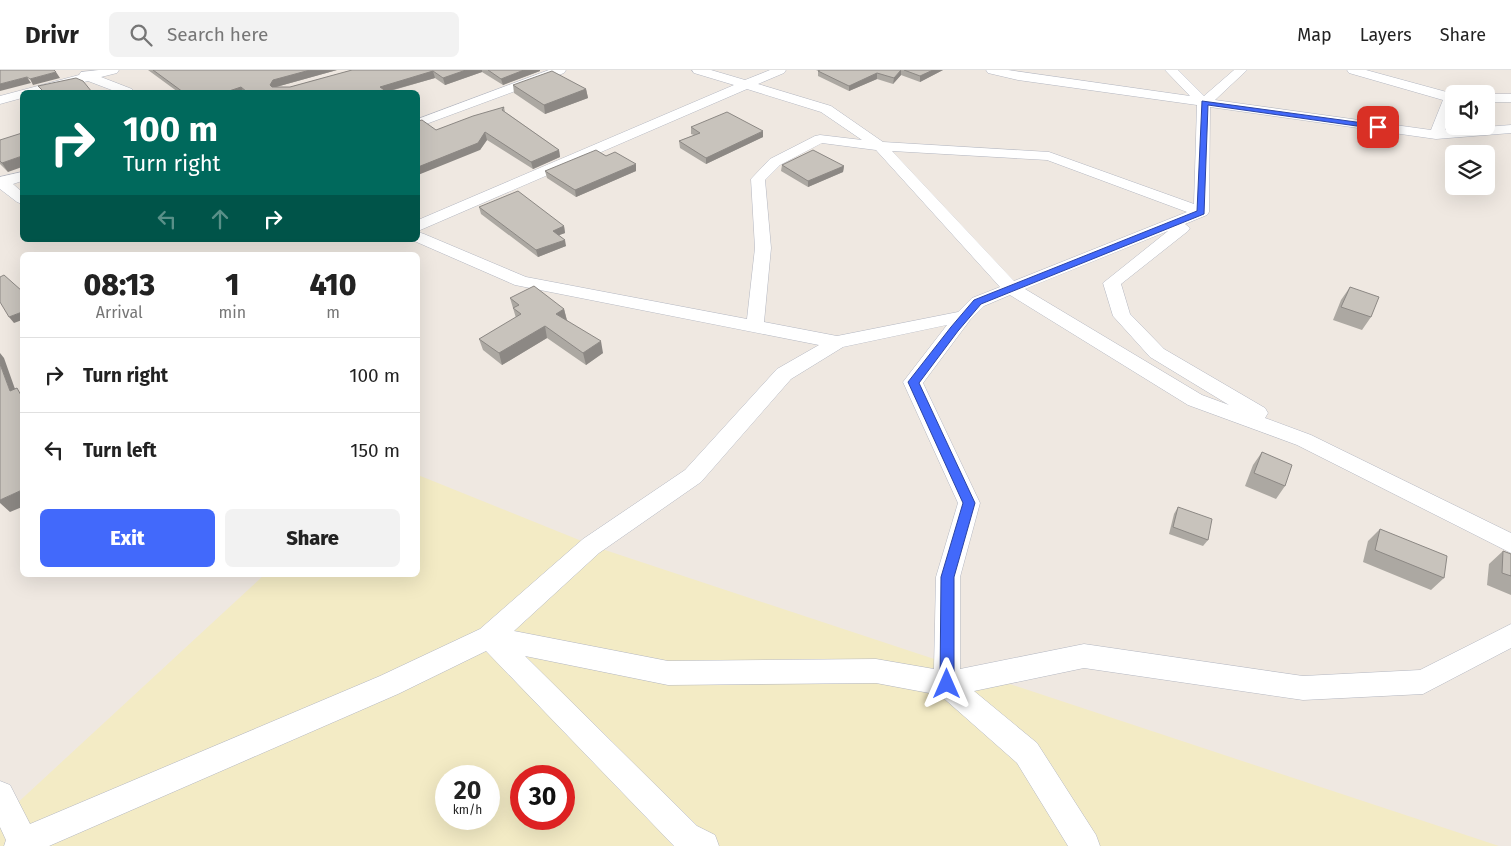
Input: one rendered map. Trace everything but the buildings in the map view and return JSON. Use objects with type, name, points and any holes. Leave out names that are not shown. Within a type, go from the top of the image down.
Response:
[{"type":"street","points":[[73,70],[122,90]]},
{"type":"street","points":[[38,90],[113,70]]},
{"type":"street","points":[[420,122],[560,70]]},
{"type":"street","points":[[698,70],[826,109],[880,146],[1012,289],[1195,400],[1304,440]]},
{"type":"street","points":[[420,225],[748,86],[780,70]]},
{"type":"street","points":[[992,70],[1204,103],[1436,135],[1511,129]]},
{"type":"street","points":[[1171,70],[1204,103],[1201,212],[1112,283],[1122,316],[1157,353],[1304,440],[1511,544]]},
{"type":"street","points":[[1204,103],[1241,70]]},
{"type":"street","points":[[1353,70],[1445,96]]},
{"type":"street","points":[[0,100],[20,95]]},
{"type":"street","points":[[1495,98],[1511,98]]},
{"type":"street","points":[[1436,135],[1445,114]]},
{"type":"street","points":[[755,326],[763,248],[758,179],[775,162],[820,139],[880,146],[1049,156],[1201,212]]},
{"type":"street","points":[[1,182],[20,177]]},
{"type":"street","points":[[1,182],[20,197]]},
{"type":"street","points":[[1085,846],[1027,753],[947,684],[948,577],[969,503],[913,382],[964,316],[978,302],[1201,212]]},
{"type":"street","points":[[420,238],[520,282],[836,342]]},
{"type":"street","points":[[0,795],[21,844],[389,685],[489,637],[591,546],[693,476],[784,374],[836,342],[964,316]]},
{"type":"street","points":[[489,637],[668,673],[876,671],[947,684],[1084,656],[1303,688],[1423,682],[1511,635]]},
{"type":"street","points":[[489,637],[686,837],[704,846]]},
{"type":"sand","points":[[420,476],[599,548],[1499,846],[0,846],[0,819],[262,577],[420,577]]},
{"type":"route","points":[[947,684],[948,577],[969,503],[913,382],[964,316],[978,302],[1201,212],[1204,103],[1378,127]]}]
